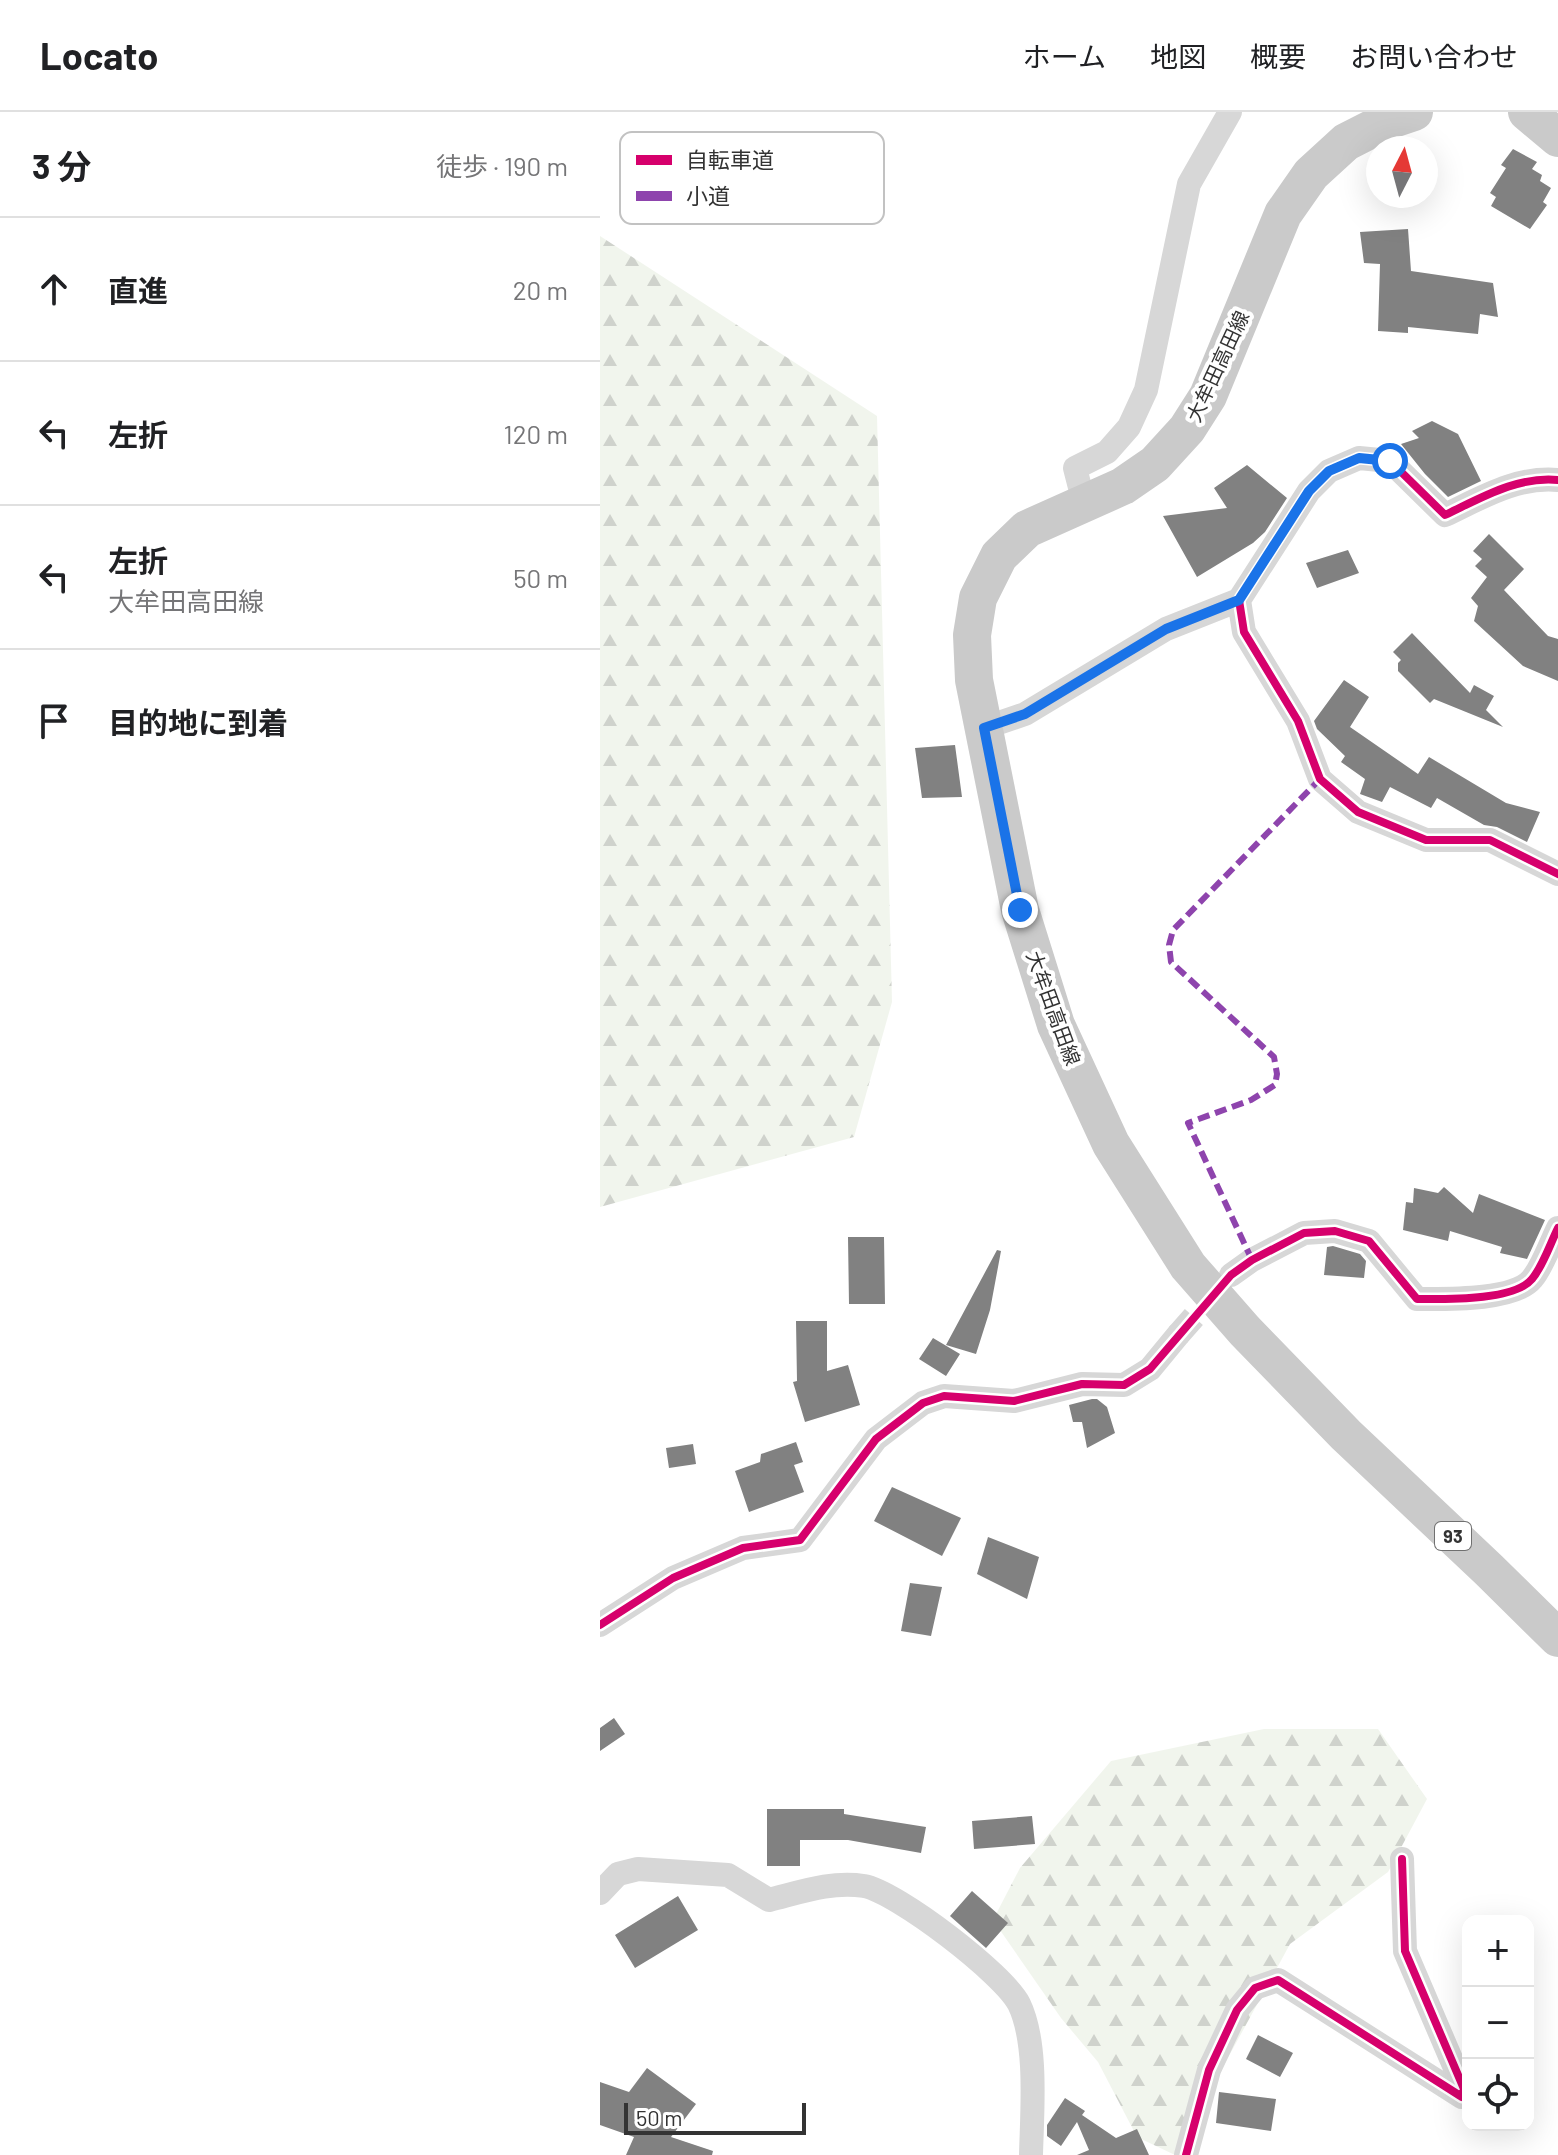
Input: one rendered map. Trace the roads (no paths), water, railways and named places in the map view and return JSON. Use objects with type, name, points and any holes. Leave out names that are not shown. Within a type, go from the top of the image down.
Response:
[{"type":"main road","name":"大牟田高田線","points":[[1414,112],[1387,121],[1346,142],[1311,174],[1283,214],[1208,396],[1187,429],[1155,464],[1123,486],[1027,529],[999,556],[978,598],[972,635],[974,680],[1020,910],[1056,1025],[1111,1144],[1188,1266],[1245,1331],[1346,1435],[1558,1638]]},
{"type":"main road","points":[[1527,112],[1558,138]]},
{"type":"street","points":[[1084,503],[1075,468],[1107,452],[1129,427],[1146,390],[1189,184],[1230,112]]},
{"type":"street","points":[[984,728],[1025,714],[1166,629],[1239,600],[1309,491],[1329,471],[1359,458],[1390,461],[1445,515],[1501,488],[1545,479],[1558,480]]},
{"type":"street","points":[[1239,600],[1244,632],[1298,721],[1320,779],[1348,804],[1358,812],[1426,840],[1490,840],[1558,874]]},
{"type":"street","points":[[1231,1275],[1252,1260],[1304,1233],[1335,1231],[1369,1241],[1417,1299],[1451,1299],[1515,1291],[1532,1279],[1558,1228]]},
{"type":"street","points":[[600,1625],[673,1578],[743,1548],[800,1540],[876,1439],[923,1403],[944,1396],[1014,1401],[1082,1384],[1124,1385],[1150,1369],[1178,1335]]},
{"type":"street","points":[[1186,2155],[1209,2070],[1237,2010],[1255,1988],[1278,1980],[1462,2097],[1464,2089],[1405,1951],[1402,1859]]},
{"type":"street","points":[[600,1893],[618,1874],[638,1869],[728,1875],[769,1900],[835,1883],[868,1887],[913,1911],[985,1965],[1018,2003],[1029,2042],[1033,2086],[1031,2155]]},
{"type":"tunnel","points":[[1178,1335],[1222,1285]]}]
